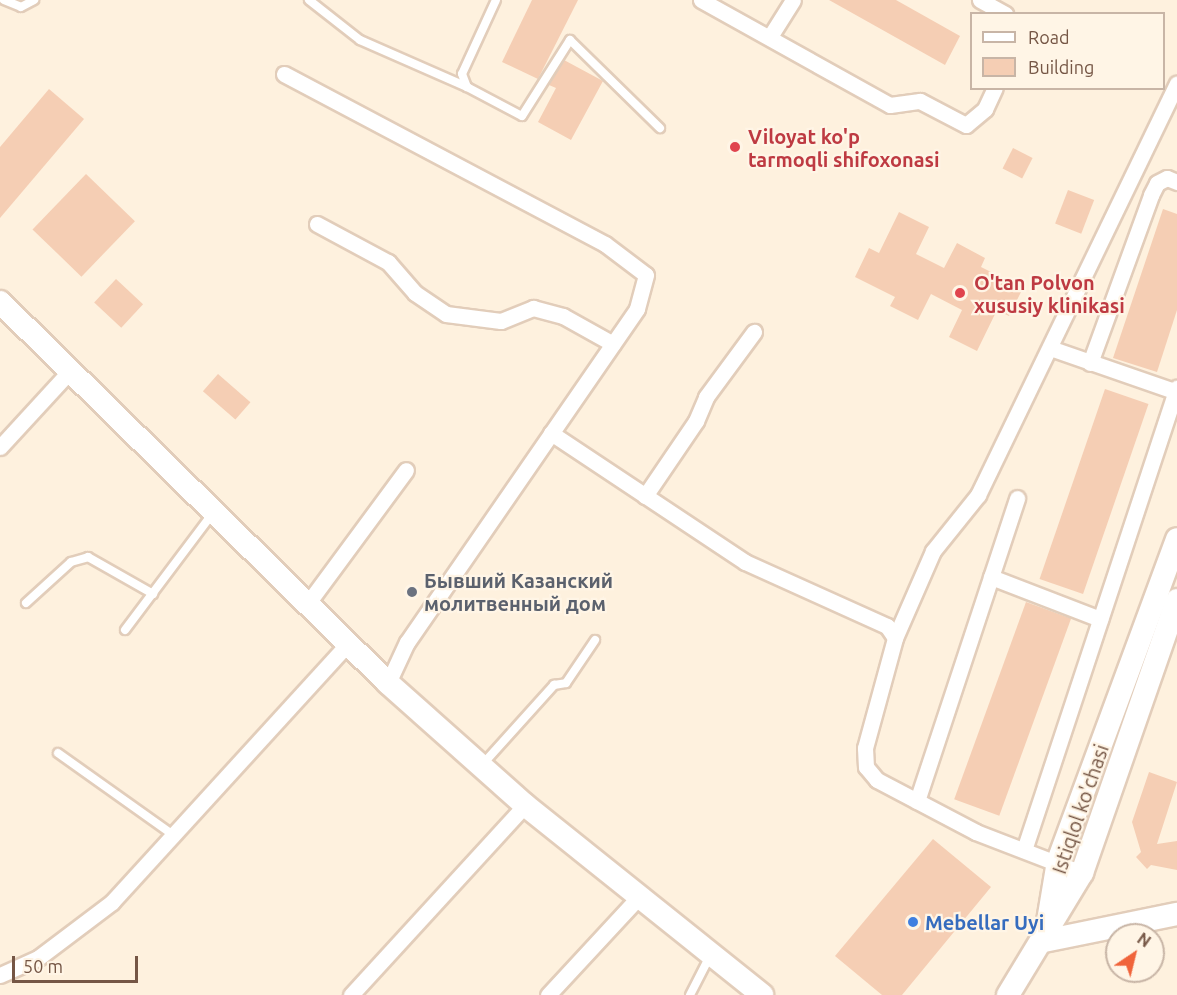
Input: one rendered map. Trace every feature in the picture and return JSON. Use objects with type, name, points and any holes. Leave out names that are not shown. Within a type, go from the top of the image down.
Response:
[{"type":"main road","points":[[0,302],[349,642],[388,683],[525,805],[637,899],[762,995]]},
{"type":"main road","name":"Istiqlol ko'chasi","points":[[1044,941],[1058,861],[1177,539]]},
{"type":"main road","name":"Istiqlol ko'chasi","points":[[1044,941],[1082,873],[1177,600]]},
{"type":"main road","points":[[1008,995],[1044,941],[1177,914]]},
{"type":"street","points":[[701,0],[771,35],[890,105],[920,101],[966,125],[985,108],[994,90]]},
{"type":"street","points":[[771,35],[793,0]]},
{"type":"street","points":[[980,0],[1001,12]]},
{"type":"street","points":[[284,74],[604,244],[646,275],[637,309],[406,642],[388,683]]},
{"type":"street","points":[[1082,873],[1058,861],[1024,850],[877,780],[866,767],[866,748],[895,638],[933,551],[978,495],[1177,84]]},
{"type":"street","points":[[1090,363],[1151,195],[1157,183],[1167,178],[1177,182]]},
{"type":"street","points":[[317,224],[388,261],[415,293],[446,314],[501,321],[533,308],[563,316],[613,344]]},
{"type":"street","points":[[645,496],[696,421],[706,397],[754,333]]},
{"type":"street","points":[[1024,850],[1177,390],[1050,348]]},
{"type":"street","points":[[0,447],[70,371]]},
{"type":"street","points":[[550,434],[744,562],[887,626],[895,638]]},
{"type":"street","points":[[308,603],[406,470]]},
{"type":"street","points":[[917,801],[1017,498]]},
{"type":"street","points":[[991,577],[1100,619]]},
{"type":"street","points":[[0,975],[38,958],[112,902],[349,642]]},
{"type":"street","points":[[351,995],[525,805]]},
{"type":"street","points":[[548,995],[637,899]]},
{"type":"lane","points":[[4,0],[21,7],[34,0]]},
{"type":"lane","points":[[309,0],[360,40],[467,87],[522,116],[570,40],[660,128]]},
{"type":"lane","points":[[319,10],[324,0]]},
{"type":"lane","points":[[467,87],[462,74],[496,0]]},
{"type":"lane","points":[[125,630],[214,511]]},
{"type":"lane","points":[[26,603],[71,562],[88,557],[153,594]]},
{"type":"lane","points":[[481,766],[554,685],[566,683],[595,640]]},
{"type":"lane","points":[[58,753],[172,834]]},
{"type":"lane","points":[[690,995],[711,955]]},
{"type":"building","points":[[532,0],[578,0],[538,79],[502,62]]},
{"type":"building","points":[[829,0],[896,0],[960,36],[945,65]]},
{"type":"building","points":[[564,60],[603,81],[571,140],[538,122],[556,88],[549,85]]},
{"type":"building","points":[[49,89],[84,119],[0,218],[0,147]]},
{"type":"building","points":[[1013,148],[1033,158],[1022,178],[1003,168]]},
{"type":"building","points":[[86,174],[135,221],[81,277],[33,229]]},
{"type":"building","points":[[1068,190],[1094,200],[1081,234],[1055,224]]},
{"type":"building","points":[[1163,209],[1177,214],[1177,310],[1157,372],[1113,358]]},
{"type":"building","points":[[899,212],[929,227],[916,254],[944,268],[957,243],[985,258],[981,267],[1023,288],[1009,316],[997,310],[977,351],[949,337],[962,310],[931,294],[918,320],[890,306],[895,297],[855,277],[869,248],[879,253]]},
{"type":"building","points":[[116,279],[143,304],[121,328],[94,302]]},
{"type":"building","points":[[218,374],[250,402],[235,420],[203,391]]},
{"type":"building","points":[[1105,389],[1148,404],[1083,594],[1040,579]]},
{"type":"building","points":[[1026,602],[1071,618],[999,816],[954,799]]},
{"type":"building","points":[[1149,772],[1177,782],[1157,844],[1177,841],[1177,870],[1151,865],[1147,869],[1136,857],[1141,852],[1132,822]]},
{"type":"building","name":"Mebellar Uyi","points":[[933,839],[991,887],[902,995],[882,995],[835,956]]},
{"type":"place","name":"Viloyat ko'p tarmoqli shifoxonasi","points":[[735,147]]},
{"type":"place","name":"O'tan Polvon xususiy klinikasi","points":[[960,293]]},
{"type":"place","name":"Бывший Казанский молитвенный дом","points":[[412,592]]},
{"type":"place","name":"Mebellar Uyi","points":[[913,922]]}]
